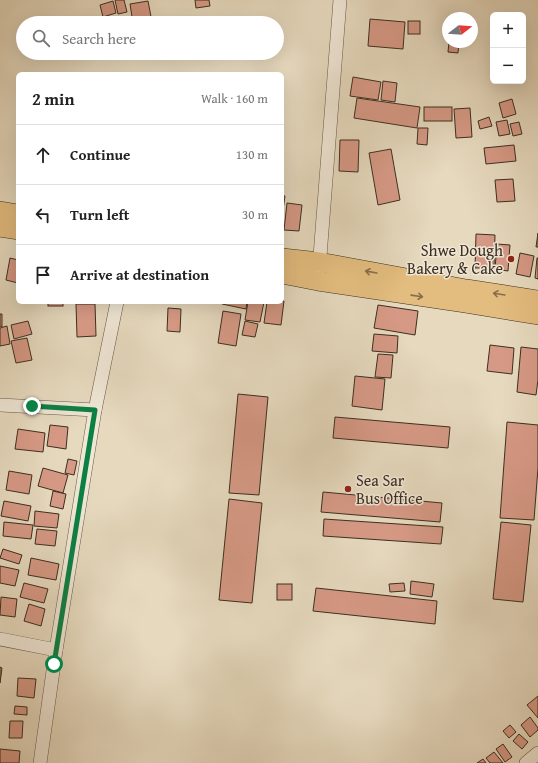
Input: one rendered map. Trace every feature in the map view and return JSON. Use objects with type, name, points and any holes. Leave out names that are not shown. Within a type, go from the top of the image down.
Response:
[{"type":"highway","points":[[0,211],[16,214]]},
{"type":"highway","points":[[0,227],[16,230]]},
{"type":"highway","points":[[284,259],[318,272],[466,303],[538,315]]},
{"type":"highway","points":[[284,274],[318,272],[466,289],[538,300]]},
{"type":"street","points":[[318,272],[340,0]]},
{"type":"street","points":[[40,763],[56,650],[95,410],[117,304]]},
{"type":"street","points":[[0,405],[95,410]]},
{"type":"street","points":[[0,639],[56,650]]},
{"type":"street","points":[[526,763],[538,753]]},
{"type":"building","points":[[115,0],[124,0],[127,12],[118,14]]},
{"type":"building","points":[[195,0],[209,0],[210,6],[196,8]]},
{"type":"building","points":[[113,1],[116,13],[103,16],[100,5]]},
{"type":"building","points":[[148,1],[151,16],[132,16],[130,4]]},
{"type":"building","points":[[370,19],[405,22],[403,49],[368,46]]},
{"type":"building","points":[[408,21],[420,21],[420,34],[408,34]]},
{"type":"building","points":[[448,48],[458,48],[458,53],[448,52]]},
{"type":"building","points":[[353,77],[381,82],[378,100],[350,96]]},
{"type":"building","points":[[383,81],[397,83],[395,102],[381,100]]},
{"type":"building","points":[[357,98],[420,107],[417,128],[354,118]]},
{"type":"building","points":[[512,99],[516,114],[503,118],[499,103]]},
{"type":"building","points":[[424,107],[452,107],[452,121],[424,121]]},
{"type":"building","points":[[470,108],[472,137],[456,138],[454,109]]},
{"type":"building","points":[[489,117],[492,126],[480,129],[478,121]]},
{"type":"building","points":[[507,120],[510,134],[499,136],[496,122]]},
{"type":"building","points":[[519,122],[522,134],[513,136],[510,124]]},
{"type":"building","points":[[418,128],[428,128],[427,145],[417,144]]},
{"type":"building","points":[[340,140],[359,140],[358,172],[339,171]]},
{"type":"building","points":[[514,145],[516,161],[486,164],[484,148]]},
{"type":"building","points":[[391,149],[400,200],[378,205],[369,153]]},
{"type":"building","points":[[513,179],[515,201],[497,202],[495,180]]},
{"type":"building","points":[[287,203],[302,205],[299,231],[284,230]]},
{"type":"building","points":[[538,233],[538,247],[536,247]]},
{"type":"building","points":[[476,234],[495,235],[494,268],[475,268]]},
{"type":"building","points":[[497,244],[510,245],[508,271],[495,269]]},
{"type":"building","points":[[520,253],[534,256],[530,277],[516,274]]},
{"type":"building","points":[[10,258],[16,260],[16,282],[6,280]]},
{"type":"building","points":[[538,258],[538,279],[535,278]]},
{"type":"building","points":[[48,304],[63,304],[63,306],[48,306]]},
{"type":"building","points":[[76,304],[95,304],[96,336],[77,337]]},
{"type":"building","points":[[222,304],[247,304],[246,309]]},
{"type":"building","points":[[248,304],[264,304],[260,322],[245,320]]},
{"type":"building","points":[[267,304],[284,304],[281,325],[264,323]]},
{"type":"building","points":[[378,305],[418,311],[415,335],[374,328]]},
{"type":"building","points":[[168,308],[181,309],[180,332],[167,331]]},
{"type":"building","points":[[223,311],[241,314],[236,346],[218,343]]},
{"type":"building","points":[[0,314],[2,314],[2,327],[0,326]]},
{"type":"building","points":[[28,321],[32,334],[14,339],[11,325]]},
{"type":"building","points":[[245,321],[258,324],[255,337],[242,335]]},
{"type":"building","points":[[7,326],[10,344],[0,346],[0,328]]},
{"type":"building","points":[[374,334],[398,336],[397,353],[372,351]]},
{"type":"building","points":[[27,338],[32,360],[16,363],[11,341]]},
{"type":"building","points":[[490,345],[514,348],[512,374],[487,371]]},
{"type":"building","points":[[521,347],[538,349],[538,380],[536,395],[517,392]]},
{"type":"building","points":[[378,354],[393,355],[391,378],[375,377]]},
{"type":"building","points":[[355,376],[385,379],[382,410],[352,406]]},
{"type":"building","points":[[238,394],[268,397],[259,495],[229,493]]},
{"type":"building","points":[[335,417],[450,427],[448,448],[333,438]]},
{"type":"building","points":[[507,422],[538,425],[538,468],[534,520],[500,518]]},
{"type":"building","points":[[50,425],[68,427],[66,449],[47,446]]},
{"type":"building","points":[[18,429],[45,433],[43,452],[15,449]]},
{"type":"building","points":[[68,459],[77,461],[74,475],[65,473]]},
{"type":"building","points":[[43,468],[68,475],[63,493],[38,486]]},
{"type":"building","points":[[9,471],[32,475],[29,494],[6,490]]},
{"type":"building","points":[[53,491],[66,494],[63,509],[50,506]]},
{"type":"building","points":[[323,492],[442,503],[440,522],[321,512]]},
{"type":"building","points":[[229,499],[262,503],[252,603],[219,600]]},
{"type":"building","points":[[4,501],[31,506],[28,521],[1,516]]},
{"type":"building","points":[[35,511],[59,514],[57,528],[34,526]]},
{"type":"building","points":[[324,519],[443,527],[441,544],[323,536]]},
{"type":"building","points":[[4,522],[33,525],[31,539],[3,536]]},
{"type":"building","points":[[501,522],[531,525],[523,602],[493,599]]},
{"type":"building","points":[[37,529],[57,531],[55,546],[35,544]]},
{"type":"building","points":[[3,549],[22,555],[19,564],[0,558]]},
{"type":"building","points":[[31,558],[59,564],[56,580],[28,575]]},
{"type":"building","points":[[0,566],[19,570],[15,586],[0,583]]},
{"type":"building","points":[[411,581],[434,584],[432,597],[410,594]]},
{"type":"building","points":[[24,583],[48,589],[44,603],[20,597]]},
{"type":"building","points":[[404,583],[405,591],[390,592],[389,584]]},
{"type":"building","points":[[277,584],[292,584],[292,600],[277,600]]},
{"type":"building","points":[[316,588],[437,601],[435,624],[313,611]]},
{"type":"building","points":[[1,597],[17,599],[15,617],[0,615]]},
{"type":"building","points":[[29,604],[45,609],[41,626],[24,621]]},
{"type":"building","points":[[0,667],[2,668],[0,683]]},
{"type":"building","points":[[18,678],[36,679],[34,698],[17,696]]},
{"type":"building","points":[[538,696],[538,718],[527,705]]},
{"type":"building","points":[[15,706],[27,707],[27,715],[14,714]]},
{"type":"building","points":[[530,717],[538,730],[530,737],[521,725]]},
{"type":"building","points":[[10,721],[23,721],[22,738],[9,738]]},
{"type":"building","points":[[510,725],[516,732],[509,738],[503,731]]},
{"type":"building","points":[[519,734],[528,742],[522,749],[513,741]]},
{"type":"building","points":[[503,744],[512,757],[505,762],[496,749]]},
{"type":"building","points":[[0,749],[20,751],[19,763],[0,763]]},
{"type":"building","points":[[494,752],[503,763],[490,763],[486,758]]},
{"type":"building","points":[[483,759],[486,763],[477,763]]},
{"type":"place","name":"Shwe Dough Bakery & Cake","points":[[511,259]]},
{"type":"place","name":"Sea Sar Bus Office","points":[[348,489]]},
{"type":"route","points":[[32,406],[95,410],[54,664]]}]
